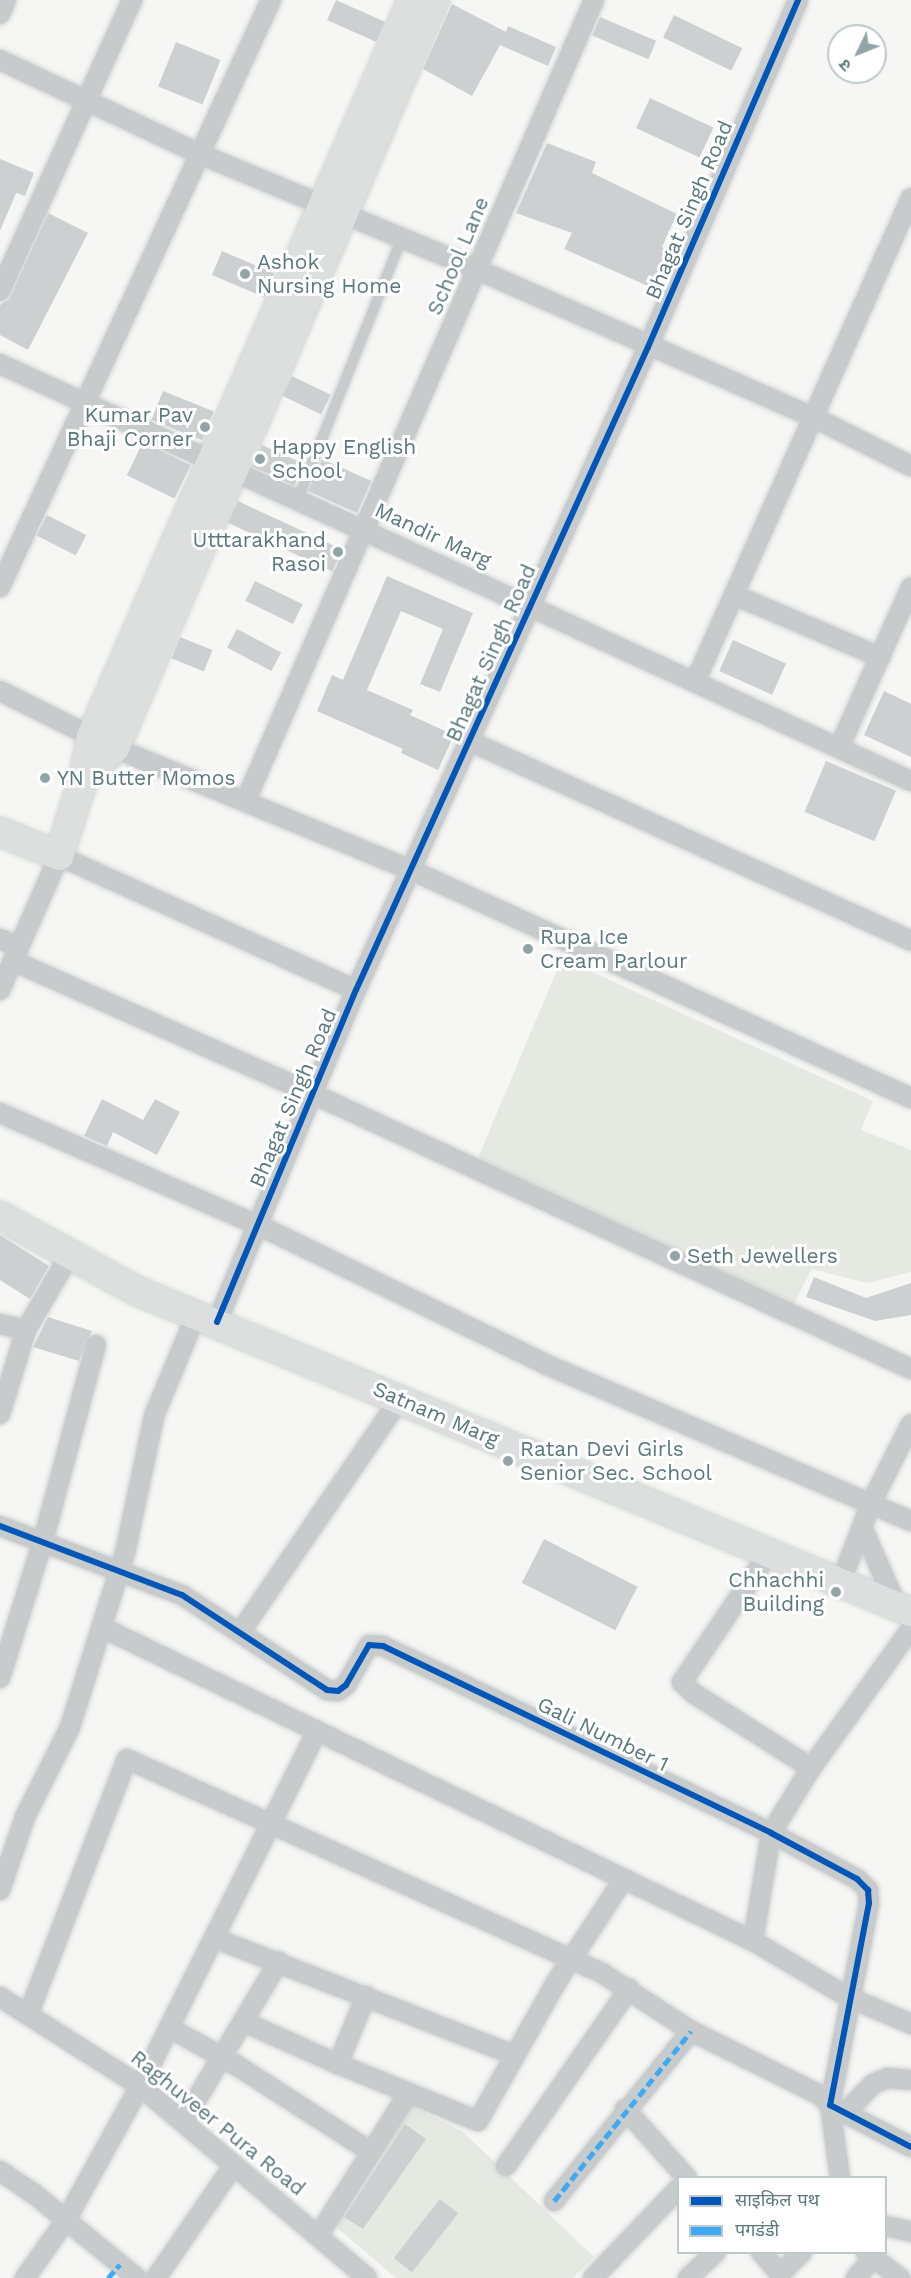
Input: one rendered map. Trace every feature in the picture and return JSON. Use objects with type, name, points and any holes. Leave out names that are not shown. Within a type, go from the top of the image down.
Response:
[{"type":"street","points":[[0,14],[6,0]]},
{"type":"street","points":[[0,291],[132,0]]},
{"type":"street","points":[[0,587],[271,0]]},
{"type":"street","points":[[0,990],[10,949],[59,856],[83,780],[103,743],[225,465],[332,210],[412,0]]},
{"type":"street","points":[[332,210],[435,0]]},
{"type":"street","name":"School Lane","points":[[246,800],[366,530],[594,0]]},
{"type":"street","name":"Bhagat Singh Road","points":[[0,1890],[25,1818],[69,1727],[120,1569],[154,1416],[258,1225],[356,990],[648,347],[798,0]]},
{"type":"street","points":[[0,60],[200,154],[478,270],[648,347],[813,417],[911,465]]},
{"type":"street","points":[[695,682],[911,198]]},
{"type":"street","name":"Mandir Marg","points":[[0,364],[225,465],[911,781]]},
{"type":"street","points":[[839,748],[911,587]]},
{"type":"street","points":[[734,595],[880,657]]},
{"type":"street","points":[[0,691],[103,743],[246,800],[411,870],[911,1098]]},
{"type":"street","points":[[469,741],[911,941]]},
{"type":"street","points":[[0,832],[59,856],[356,990]]},
{"type":"street","points":[[10,949],[313,1094],[911,1369]]},
{"type":"street","points":[[0,1113],[258,1225],[547,1365],[872,1501],[911,1521]]},
{"type":"street","name":"Satnam Marg","points":[[0,1216],[137,1291],[207,1318],[903,1608]]},
{"type":"street","points":[[0,1414],[26,1330],[70,1254]]},
{"type":"street","points":[[0,1324],[26,1330]]},
{"type":"street","points":[[0,1678],[43,1540],[96,1345]]},
{"type":"street","points":[[0,1526],[120,1569],[182,1595],[241,1631],[399,1399]]},
{"type":"street","points":[[841,1581],[872,1501],[911,1424]]},
{"type":"street","points":[[862,1527],[903,1608]]},
{"type":"street","points":[[769,1553],[682,1682],[693,1693],[811,1768]]},
{"type":"street","points":[[101,1627],[753,1941],[848,1997],[911,2024]]},
{"type":"street","points":[[753,1941],[771,1833],[811,1768],[911,1629]]},
{"type":"street","name":"Gali Number 1","points":[[241,1631],[327,1690],[338,1691],[346,1685],[364,1650],[375,1643],[771,1833],[857,1879],[868,1890],[869,1903],[848,1997]]},
{"type":"street","points":[[25,2278],[66,2220],[140,2086],[317,1731]]},
{"type":"street","points":[[28,2015],[128,1759],[571,1958],[629,1989],[691,2031],[820,2095],[837,2109],[911,2147]]},
{"type":"street","points":[[244,2022],[408,2094],[478,2121],[571,1958],[623,1880]]},
{"type":"street","points":[[214,1938],[279,1961],[514,2055]]},
{"type":"street","points":[[183,2122],[279,1961]]},
{"type":"street","points":[[506,2166],[629,1989]]},
{"type":"street","points":[[338,2064],[366,1996]]},
{"type":"street","name":"Raghuveer Pura Road","points":[[0,1997],[140,2086],[367,2278]]},
{"type":"street","points":[[840,2176],[837,2109],[848,1997]]},
{"type":"street","points":[[170,2028],[222,2057],[371,2152]]},
{"type":"street","points":[[554,2201],[625,2109],[691,2031]]},
{"type":"street","points":[[837,2109],[873,2084],[888,2078],[911,2080]]},
{"type":"street","points":[[318,2236],[408,2094]]},
{"type":"street","points":[[625,2109],[685,2176]]},
{"type":"street","points":[[156,2278],[234,2164]]},
{"type":"street","points":[[0,2170],[66,2220],[114,2271],[136,2278]]},
{"type":"street","points":[[593,2278],[677,2189]]},
{"type":"street","points":[[887,2226],[911,2232]]},
{"type":"street","points":[[688,2278],[715,2254]]},
{"type":"street","points":[[762,2254],[778,2276],[801,2254]]},
{"type":"street","points":[[856,2278],[870,2255],[900,2278]]},
{"type":"lane","points":[[298,499],[402,238]]},
{"type":"shaded area","points":[[562,958],[873,1101],[861,1130],[911,1150],[911,1272],[867,1283],[812,1269],[794,1304],[478,1158]]},
{"type":"shaded area","points":[[405,2102],[463,2132],[594,2257],[573,2278],[396,2278],[321,2214]]},
{"type":"building","points":[[336,0],[385,22],[376,42],[327,20]]},
{"type":"building","points":[[452,4],[506,32],[508,26],[556,47],[548,66],[500,45],[472,96],[423,69]]},
{"type":"building","points":[[674,15],[742,48],[731,71],[663,37]]},
{"type":"building","points":[[600,17],[656,41],[648,59],[592,35]]},
{"type":"building","points":[[176,42],[221,60],[203,104],[158,87]]},
{"type":"building","points":[[650,98],[713,128],[699,157],[636,128]]},
{"type":"building","points":[[547,143],[596,162],[592,173],[677,214],[662,247],[673,253],[657,290],[564,249],[572,233],[516,213]]},
{"type":"building","points":[[0,159],[34,173],[25,196],[16,193],[0,231]]},
{"type":"building","points":[[48,213],[88,233],[28,350],[0,335],[0,305],[9,299]]},
{"type":"building","name":"Ashok Nursing Home","points":[[222,251],[274,273],[264,297],[212,275]]},
{"type":"building","points":[[292,376],[331,395],[321,415],[282,396]]},
{"type":"building","points":[[163,391],[214,412],[202,440],[151,420]]},
{"type":"building","points":[[143,442],[191,465],[174,498],[127,475]]},
{"type":"building","points":[[262,445],[304,464],[294,486],[252,467]]},
{"type":"building","points":[[322,459],[371,481],[357,513],[308,491]]},
{"type":"building","points":[[238,501],[342,550],[332,571],[228,523]]},
{"type":"building","points":[[47,515],[86,535],[76,555],[37,535]]},
{"type":"building","points":[[387,576],[473,613],[440,692],[420,684],[443,629],[401,611],[367,690],[413,710],[410,715],[454,735],[438,770],[401,753],[403,749],[317,711],[332,675],[343,680]]},
{"type":"building","points":[[255,581],[303,604],[293,624],[245,601]]},
{"type":"building","points":[[237,629],[281,652],[271,671],[227,648]]},
{"type":"building","points":[[180,637],[212,650],[204,671],[171,658]]},
{"type":"building","points":[[733,640],[786,664],[772,695],[719,671]]},
{"type":"building","points":[[884,691],[911,704],[911,757],[864,735]]},
{"type":"building","points":[[826,761],[896,791],[874,841],[805,812]]},
{"type":"building","points":[[102,1099],[143,1120],[155,1099],[180,1112],[157,1155],[113,1132],[107,1146],[84,1136]]},
{"type":"building","points":[[0,1235],[49,1266],[30,1299],[0,1280]]},
{"type":"building","points":[[814,1277],[866,1298],[911,1283],[911,1315],[875,1321],[806,1297]]},
{"type":"building","points":[[48,1317],[92,1331],[79,1361],[33,1347]]},
{"type":"building","points":[[544,1539],[638,1587],[615,1630],[522,1583]]},
{"type":"building","points":[[405,2124],[426,2139],[363,2229],[344,2217]]},
{"type":"building","points":[[440,2199],[458,2213],[412,2272],[394,2258]]},
{"type":"marked path","points":[[554,2201],[691,2031]]},
{"type":"marked path","points":[[108,2278],[120,2264]]},
{"type":"cycle path","points":[[217,1322],[356,990],[648,347],[798,0]]},
{"type":"cycle path","points":[[0,1526],[182,1595],[327,1690],[338,1691],[346,1685],[369,1645],[383,1646],[771,1833],[857,1879],[868,1890],[869,1903],[830,2105],[911,2147]]},
{"type":"place","name":"Ashok Nursing Home","points":[[245,274]]},
{"type":"place","name":"Kumar Pav Bhaji Corner","points":[[205,427]]},
{"type":"place","name":"Happy English School","points":[[260,459]]},
{"type":"place","name":"Utttarakhand Rasoi","points":[[338,552]]},
{"type":"place","name":"YN Butter Momos","points":[[45,778]]},
{"type":"place","name":"Rupa Ice Cream Parlour","points":[[528,949]]},
{"type":"place","name":"Seth Jewellers","points":[[675,1256]]},
{"type":"place","name":"Ratan Devi Girls Senior Sec. School","points":[[508,1461]]},
{"type":"place","name":"Chhachhi Building","points":[[836,1592]]}]
